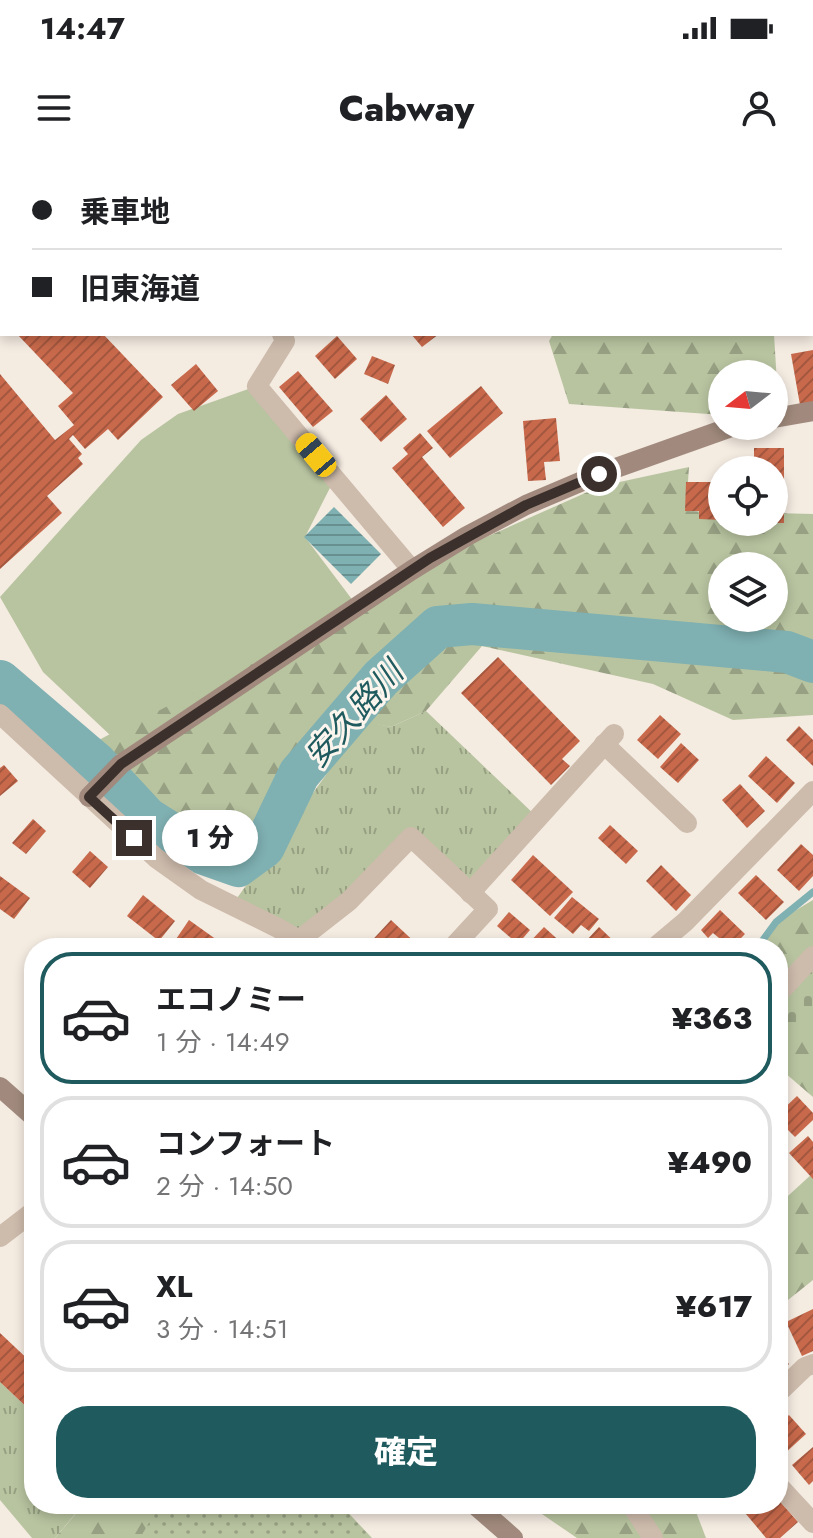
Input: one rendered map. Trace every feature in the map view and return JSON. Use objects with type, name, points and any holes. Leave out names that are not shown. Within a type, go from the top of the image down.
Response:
[{"type":"street","points":[[283,336],[285,341],[257,386],[412,570]]},
{"type":"street","points":[[788,415],[813,411]]},
{"type":"street","points":[[89,797],[121,764],[412,570],[526,505],[599,474],[708,435]]},
{"type":"street","points":[[0,714],[156,858],[201,890],[294,938]]},
{"type":"street","points":[[470,893],[609,739],[687,823]]},
{"type":"street","points":[[666,938],[813,791]]},
{"type":"street","points":[[312,938],[411,837],[488,909],[461,938]]},
{"type":"street","points":[[788,983],[813,956]]},
{"type":"street","points":[[0,1087],[24,1108]]},
{"type":"street","points":[[0,1237],[24,1219]]},
{"type":"street","points":[[788,1383],[805,1367],[813,1364]]},
{"type":"street","points":[[788,1496],[813,1523]]},
{"type":"street","points":[[491,1514],[513,1538]]},
{"type":"street","points":[[637,1514],[653,1538]]},
{"type":"green space","points":[[552,336],[774,336],[776,360],[708,360],[708,414],[569,404],[549,341]]},
{"type":"green space","points":[[257,386],[335,478],[305,537],[357,606],[326,627],[110,735],[43,672],[0,597],[141,440],[178,414]]},
{"type":"green space","points":[[689,467],[686,511],[708,512],[708,536],[788,536],[788,513],[813,514],[813,715],[733,720],[653,684],[482,646],[426,711],[391,727],[365,722],[264,847],[218,859],[135,805],[99,740],[412,570],[601,486]]},
{"type":"green space","points":[[426,711],[538,818],[476,887],[413,831],[295,937],[232,905],[365,721],[391,727]]},
{"type":"green space","points":[[813,900],[813,960],[788,986],[788,938],[764,938],[776,922]]},
{"type":"green space","points":[[813,960],[813,1021],[788,1025],[788,984]]},
{"type":"green space","points":[[813,1020],[813,1097],[788,1076],[788,1022]]},
{"type":"green space","points":[[813,1173],[813,1280],[788,1300],[788,1196]]},
{"type":"green space","points":[[0,1382],[24,1405],[24,1514],[75,1514],[55,1538],[32,1538],[0,1500]]},
{"type":"green space","points":[[75,1514],[165,1514],[147,1538],[55,1538]]},
{"type":"green space","points":[[154,1514],[349,1514],[372,1538],[140,1538]]},
{"type":"green space","points":[[542,1514],[697,1514],[706,1538],[577,1538]]},
{"type":"water","points":[[334,507],[381,554],[351,584],[304,537]]},
{"type":"building","points":[[19,336],[105,336],[163,397],[118,440],[108,429],[85,449],[73,435],[69,439],[82,454],[78,458],[83,464],[47,496],[62,513],[0,569],[0,374],[55,440],[74,425],[58,406],[73,393]]},
{"type":"building","points":[[337,336],[357,359],[335,379],[315,356]]},
{"type":"building","points":[[413,336],[436,336],[422,347]]},
{"type":"building","points":[[813,350],[813,403],[800,405],[791,354]]},
{"type":"building","points":[[372,356],[395,365],[388,384],[364,374]]},
{"type":"building","points":[[196,364],[218,391],[194,411],[171,385]]},
{"type":"building","points":[[298,371],[333,411],[313,427],[279,387]]},
{"type":"building","points":[[481,386],[503,413],[450,458],[427,431]]},
{"type":"building","points":[[386,395],[407,419],[381,442],[360,419]]},
{"type":"building","points":[[556,418],[560,461],[544,462],[546,480],[528,481],[523,421]]},
{"type":"building","points":[[420,433],[433,448],[422,457],[465,508],[443,527],[392,468],[408,454],[403,448]]},
{"type":"building","points":[[754,448],[784,448],[784,456],[754,456]]},
{"type":"building","points":[[686,482],[708,482],[708,519],[699,519],[699,511],[685,511]]},
{"type":"building","points":[[498,657],[580,741],[562,759],[570,766],[551,785],[461,693]]},
{"type":"building","points":[[660,715],[681,734],[658,759],[637,740]]},
{"type":"building","points":[[799,726],[813,740],[813,766],[786,740]]},
{"type":"building","points":[[681,743],[699,760],[678,783],[660,767]]},
{"type":"building","points":[[766,756],[795,783],[777,803],[748,776]]},
{"type":"building","points":[[4,765],[18,781],[0,796],[0,768]]},
{"type":"building","points":[[740,784],[765,811],[747,828],[722,800]]},
{"type":"building","points":[[33,819],[46,831],[26,854],[12,843]]},
{"type":"building","points":[[610,825],[638,851],[626,864],[598,838]]},
{"type":"building","points":[[801,844],[813,855],[813,876],[799,891],[777,870]]},
{"type":"building","points":[[90,851],[108,867],[90,888],[72,872]]},
{"type":"building","points":[[533,855],[573,892],[550,916],[511,880]]},
{"type":"building","points":[[661,865],[691,895],[676,911],[646,881]]},
{"type":"building","points":[[756,875],[784,902],[766,920],[738,893]]},
{"type":"building","points":[[0,876],[30,898],[14,919],[0,909]]},
{"type":"building","points":[[143,895],[175,921],[161,938],[155,938],[127,916]]},
{"type":"building","points":[[572,897],[599,919],[589,931],[581,925],[573,934],[554,918]]},
{"type":"building","points":[[720,910],[745,934],[741,938],[719,938],[713,933],[708,938],[701,930]]},
{"type":"building","points":[[509,912],[530,930],[523,938],[511,938],[497,926]]},
{"type":"building","points":[[189,920],[214,938],[177,938]]},
{"type":"building","points":[[391,920],[410,938],[374,938]]},
{"type":"building","points":[[544,927],[556,938],[534,938]]},
{"type":"building","points":[[599,927],[611,938],[589,938]]},
{"type":"building","points":[[797,1096],[813,1113],[813,1120],[795,1137],[788,1130],[788,1105]]},
{"type":"building","points":[[808,1136],[813,1142],[813,1179],[789,1153]]},
{"type":"building","points":[[813,1309],[813,1351],[802,1356],[788,1321]]},
{"type":"building","points":[[0,1333],[24,1356],[24,1405],[0,1382]]},
{"type":"building","points":[[788,1416],[806,1434],[788,1450]]},
{"type":"building","points":[[813,1447],[813,1481],[809,1485],[792,1465]]},
{"type":"building","points":[[788,1510],[798,1522],[780,1538],[766,1538],[746,1514],[788,1514]]},
{"type":"waterway","name":"安久路川","points":[[0,681],[96,763],[147,818],[204,854],[238,866],[264,847],[299,774],[381,678],[438,627],[472,624],[787,652],[813,662]]},
{"type":"waterway","points":[[764,938],[776,922],[813,892]]},
{"type":"route","points":[[134,838],[89,797],[121,764],[430,558],[526,505],[599,474]]}]
